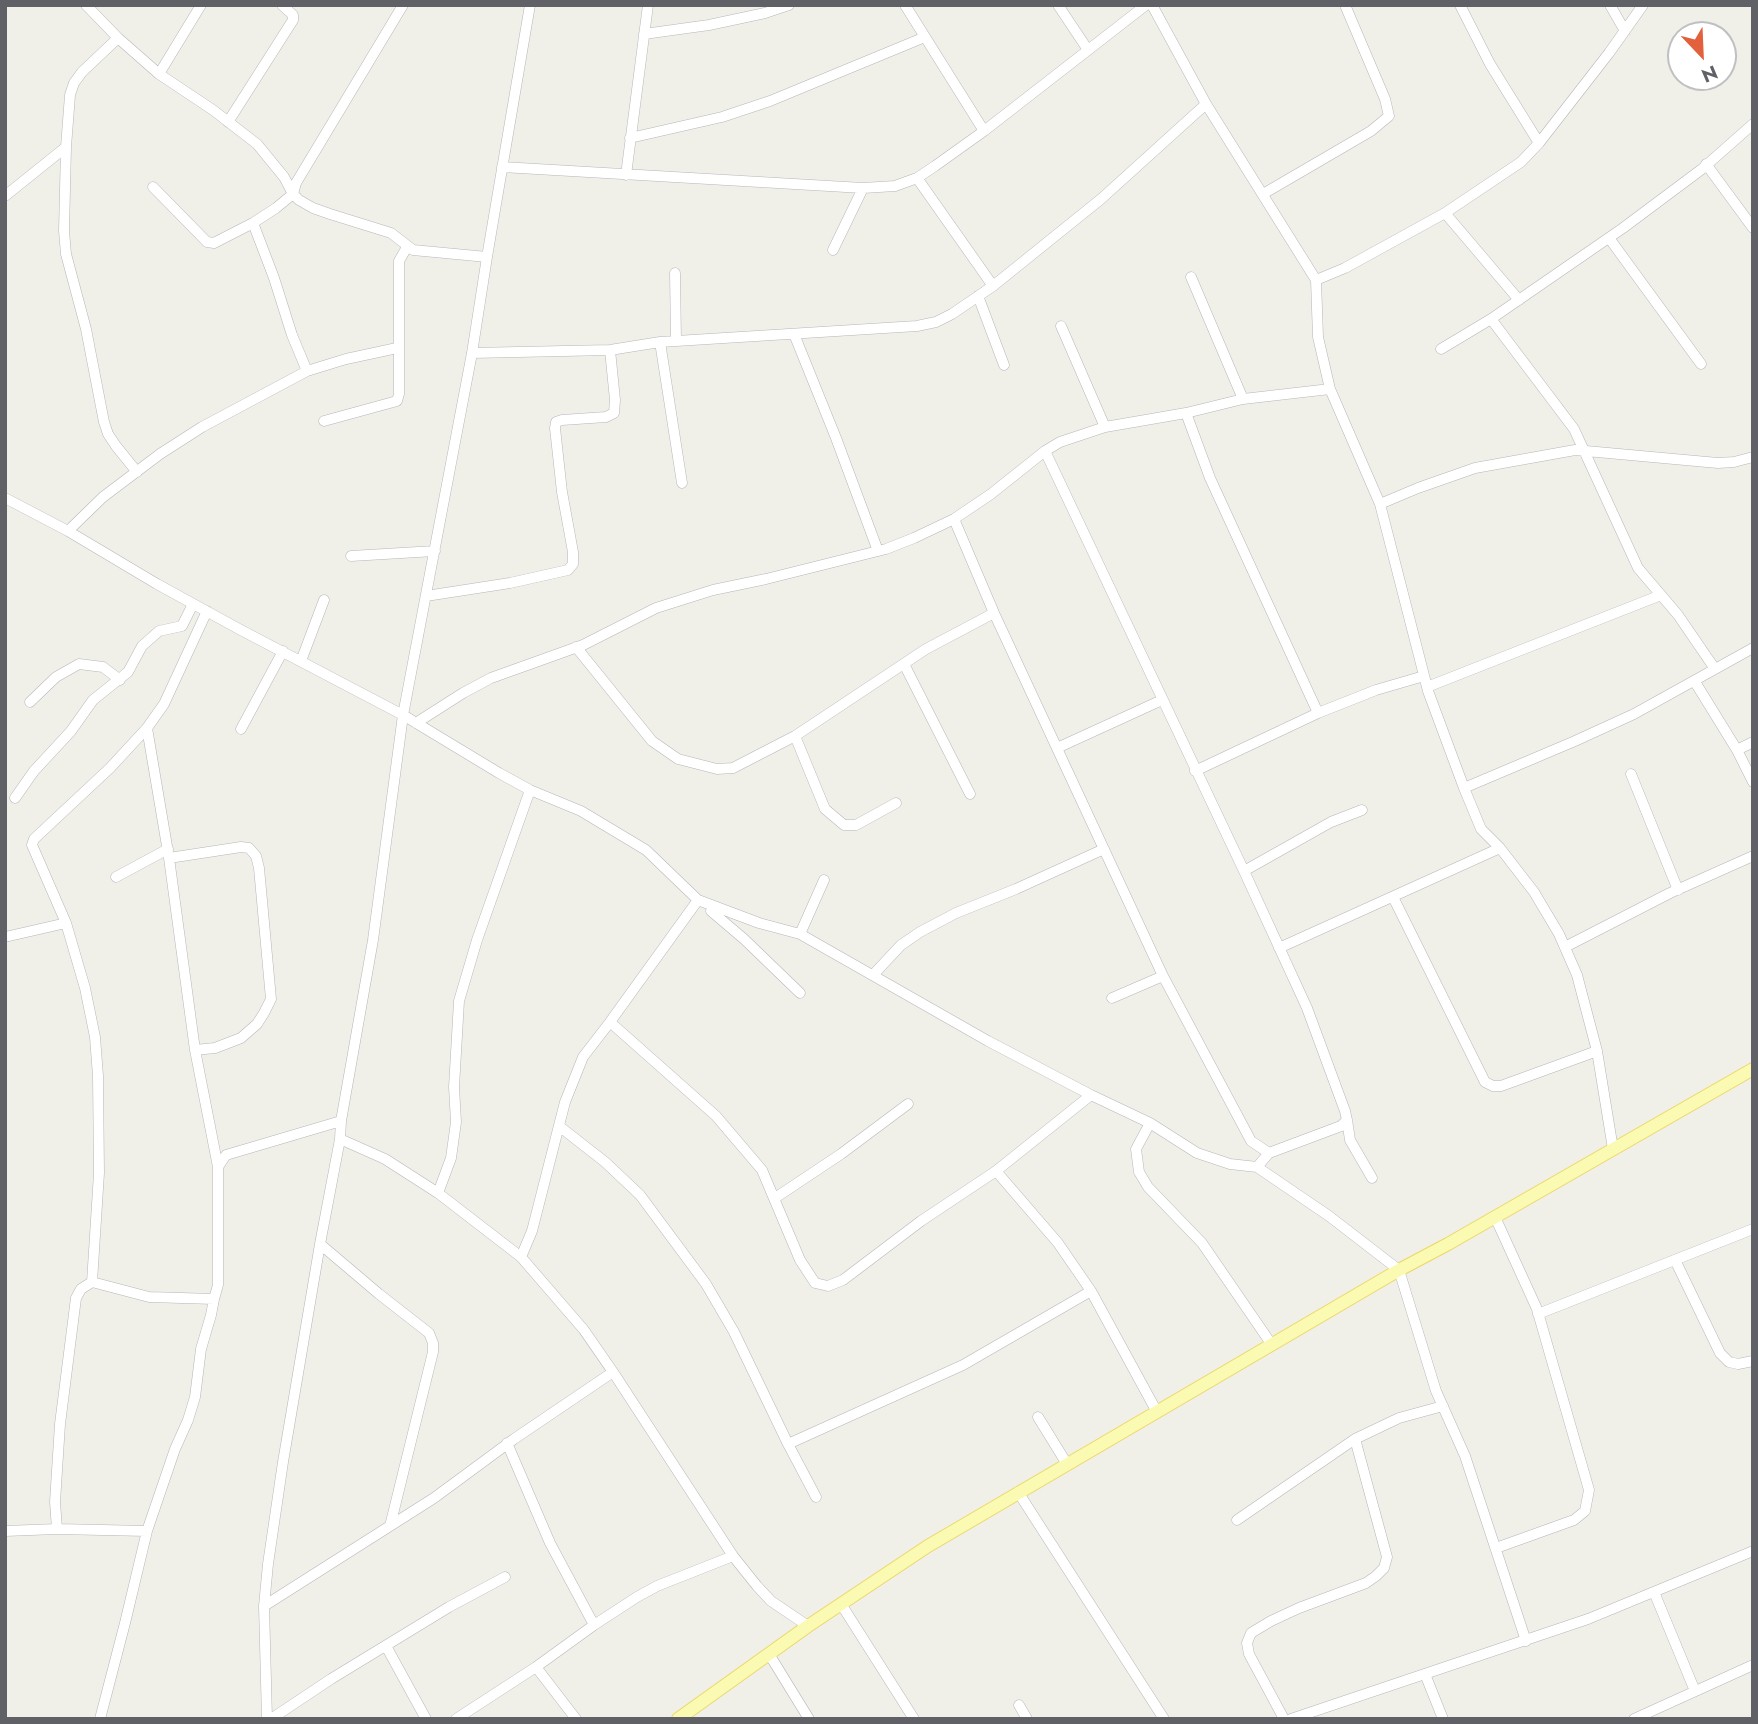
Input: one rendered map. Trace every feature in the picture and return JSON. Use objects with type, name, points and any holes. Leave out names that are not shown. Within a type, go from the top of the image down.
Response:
[{"type":"main road","points":[[678,1719],[808,1626],[928,1546],[1399,1270],[1753,1069]]},
{"type":"street","points":[[86,5],[159,74],[257,144],[299,200],[313,208],[391,233],[412,250],[487,257]]},
{"type":"street","points":[[159,74],[201,5]]},
{"type":"street","points":[[228,122],[293,20],[293,15],[282,5]]},
{"type":"street","points":[[153,187],[207,242],[214,243],[253,223],[293,194],[296,183],[402,5]]},
{"type":"street","points":[[269,1719],[264,1606],[283,1462],[373,940],[403,715],[472,353],[530,5]]},
{"type":"street","points":[[626,175],[648,5]]},
{"type":"street","points":[[644,34],[709,25],[789,5]]},
{"type":"street","points":[[905,5],[984,131]]},
{"type":"street","points":[[1058,5],[1088,50]]},
{"type":"street","points":[[502,167],[863,188],[895,186],[917,178],[984,131],[1146,5]]},
{"type":"street","points":[[1152,5],[1206,104],[1316,280],[1318,337],[1330,389],[1380,504],[1427,687],[1481,829],[1535,892],[1566,947],[1577,975],[1597,1051],[1613,1149]]},
{"type":"street","points":[[1262,194],[1371,131],[1389,116],[1385,99],[1345,5]]},
{"type":"street","points":[[1473,5],[1462,8],[1490,64],[1539,143]]},
{"type":"street","points":[[1610,5],[1625,31]]},
{"type":"street","points":[[1316,280],[1345,268],[1445,213],[1521,162],[1539,143],[1643,5]]},
{"type":"street","points":[[631,138],[722,117],[770,101],[925,37]]},
{"type":"street","points":[[118,38],[82,72],[69,95],[64,231],[69,264],[108,434],[137,471]]},
{"type":"street","points":[[472,353],[610,350],[660,342],[917,326],[936,322],[993,286],[1101,199],[1206,104]]},
{"type":"street","points":[[1441,349],[1519,300],[1609,238],[1706,164],[1753,124]]},
{"type":"street","points":[[5,196],[66,147]]},
{"type":"street","points":[[1706,164],[1753,228]]},
{"type":"street","points":[[917,178],[993,286]]},
{"type":"street","points":[[833,250],[863,188]]},
{"type":"street","points":[[1445,213],[1519,300]]},
{"type":"street","points":[[253,223],[307,372]]},
{"type":"street","points":[[1609,238],[1700,364]]},
{"type":"street","points":[[324,421],[397,401],[398,261],[407,247]]},
{"type":"street","points":[[675,273],[676,341]]},
{"type":"street","points":[[1191,276],[1243,399]]},
{"type":"street","points":[[978,296],[1004,365]]},
{"type":"street","points":[[1491,318],[1574,429],[1638,568],[1678,615],[1715,669]]},
{"type":"street","points":[[1061,326],[1105,427]]},
{"type":"street","points":[[794,334],[878,551]]},
{"type":"street","points":[[660,342],[682,483]]},
{"type":"street","points":[[68,531],[103,497],[202,427],[307,372],[345,359],[397,348]]},
{"type":"street","points":[[426,596],[510,583],[568,570],[573,564],[562,492],[556,422],[606,417],[614,413],[610,350]]},
{"type":"street","points":[[416,723],[491,678],[576,647],[656,608],[713,590],[878,551],[914,538],[954,519],[1060,442],[1105,427],[1186,413],[1243,399],[1330,389]]},
{"type":"street","points":[[1186,413],[1210,478],[1318,713]]},
{"type":"street","points":[[1380,504],[1475,468],[1575,450],[1718,463],[1753,457]]},
{"type":"street","points":[[1045,451],[1307,1008],[1345,1111],[1350,1140],[1372,1178]]},
{"type":"street","points":[[5,498],[68,531],[193,604],[403,715],[530,790],[581,811],[646,850],[698,900],[759,923],[800,934],[988,1041],[1150,1123],[1197,1153],[1230,1164],[1257,1167],[1329,1216],[1399,1270],[1436,1391],[1465,1456],[1526,1641]]},
{"type":"street","points":[[954,519],[994,613],[1163,976],[1251,1141],[1269,1153]]},
{"type":"street","points":[[351,556],[435,551]]},
{"type":"street","points":[[1427,687],[1661,595]]},
{"type":"street","points":[[301,661],[324,600]]},
{"type":"street","points":[[15,798],[93,700],[128,672],[142,646],[159,631],[182,626],[193,604]]},
{"type":"street","points":[[92,1282],[99,1173],[95,1037],[85,988],[66,923],[32,845],[34,839],[110,768],[147,729],[164,704],[207,611]]},
{"type":"street","points":[[576,647],[652,741],[678,759],[717,769],[733,768],[795,736],[926,649],[994,613]]},
{"type":"street","points":[[1464,788],[1634,713],[1753,648]]},
{"type":"street","points":[[242,729],[283,651]]},
{"type":"street","points":[[30,702],[56,677],[79,664],[103,667],[120,680]]},
{"type":"street","points":[[904,664],[970,794]]},
{"type":"street","points":[[1195,771],[1318,713],[1377,690],[1424,676]]},
{"type":"street","points":[[1695,682],[1737,750],[1753,782]]},
{"type":"street","points":[[1057,748],[1162,700]]},
{"type":"street","points":[[100,1719],[146,1531],[188,1420],[201,1349],[218,1285],[218,1167],[195,1050],[168,854],[147,729]]},
{"type":"street","points":[[795,736],[825,809],[844,825],[856,825],[896,803]]},
{"type":"street","points":[[1737,750],[1753,742]]},
{"type":"street","points":[[1630,774],[1678,890]]},
{"type":"street","points":[[438,1193],[451,1158],[456,1122],[454,1087],[459,1001],[477,940],[530,790]]},
{"type":"street","points":[[1244,871],[1331,822],[1362,810]]},
{"type":"street","points":[[116,877],[168,854],[241,847],[249,848],[256,856],[271,999],[257,1024],[241,1038],[215,1048],[195,1050]]},
{"type":"street","points":[[1279,948],[1500,848]]},
{"type":"street","points":[[873,975],[901,945],[920,932],[956,913],[1104,849]]},
{"type":"street","points":[[1566,947],[1678,890],[1753,856]]},
{"type":"street","points":[[800,934],[824,880]]},
{"type":"street","points":[[1393,897],[1485,1082],[1501,1086],[1597,1051]]},
{"type":"street","points":[[521,1257],[532,1231],[565,1102],[583,1057],[698,900]]},
{"type":"street","points":[[711,911],[800,993]]},
{"type":"street","points":[[5,937],[66,923]]},
{"type":"street","points":[[744,939],[759,923]]},
{"type":"street","points":[[1112,998],[1163,976]]},
{"type":"street","points":[[610,1022],[716,1116],[762,1170],[800,1260],[815,1283],[828,1286],[843,1280],[921,1221],[996,1171],[1091,1095]]},
{"type":"street","points":[[775,1198],[841,1154],[908,1104]]},
{"type":"street","points":[[1257,1167],[1269,1153],[1341,1126],[1347,1120]]},
{"type":"street","points":[[218,1167],[226,1155],[341,1121]]},
{"type":"street","points":[[1150,1123],[1136,1149],[1139,1171],[1148,1187],[1202,1243],[1272,1345]]},
{"type":"street","points":[[559,1126],[605,1162],[640,1195],[706,1284],[734,1332],[816,1497]]},
{"type":"street","points":[[340,1139],[385,1158],[438,1193],[521,1257],[584,1330],[733,1556],[757,1587],[771,1601],[808,1626]]},
{"type":"street","points":[[996,1171],[1058,1242],[1091,1291],[1157,1412]]},
{"type":"street","points":[[1495,1217],[1538,1314],[1589,1490],[1585,1511],[1574,1520],[1496,1548]]},
{"type":"street","points":[[1538,1314],[1753,1229]]},
{"type":"street","points":[[320,1244],[429,1333],[433,1343],[390,1526]]},
{"type":"street","points":[[1675,1260],[1720,1353],[1729,1362],[1738,1364],[1753,1361]]},
{"type":"street","points":[[57,1529],[55,1502],[60,1424],[76,1298],[81,1289],[92,1282],[149,1297],[214,1299]]},
{"type":"street","points":[[788,1444],[963,1365],[1091,1291]]},
{"type":"street","points":[[264,1606],[434,1498],[508,1443],[613,1372]]},
{"type":"street","points":[[1237,1520],[1355,1439],[1399,1418],[1443,1406]]},
{"type":"street","points":[[1038,1417],[1067,1464]]},
{"type":"street","points":[[1284,1719],[1249,1654],[1247,1643],[1251,1633],[1299,1608],[1366,1583],[1384,1568],[1387,1557],[1355,1439]]},
{"type":"street","points":[[508,1443],[550,1543],[594,1625]]},
{"type":"street","points":[[1018,1492],[1164,1719]]},
{"type":"street","points":[[5,1531],[146,1531]]},
{"type":"street","points":[[1292,1719],[1588,1619],[1753,1551]]},
{"type":"street","points":[[456,1719],[537,1667],[637,1597],[657,1586],[733,1556]]},
{"type":"street","points":[[269,1719],[449,1606],[505,1577]]},
{"type":"street","points":[[1654,1592],[1695,1691]]},
{"type":"street","points":[[841,1604],[914,1719]]},
{"type":"street","points":[[386,1646],[426,1719]]},
{"type":"street","points":[[769,1654],[809,1719]]},
{"type":"street","points":[[1634,1719],[1753,1665]]},
{"type":"street","points":[[537,1667],[576,1719]]},
{"type":"street","points":[[1425,1674],[1443,1719]]},
{"type":"street","points":[[1019,1705],[1027,1719]]}]
